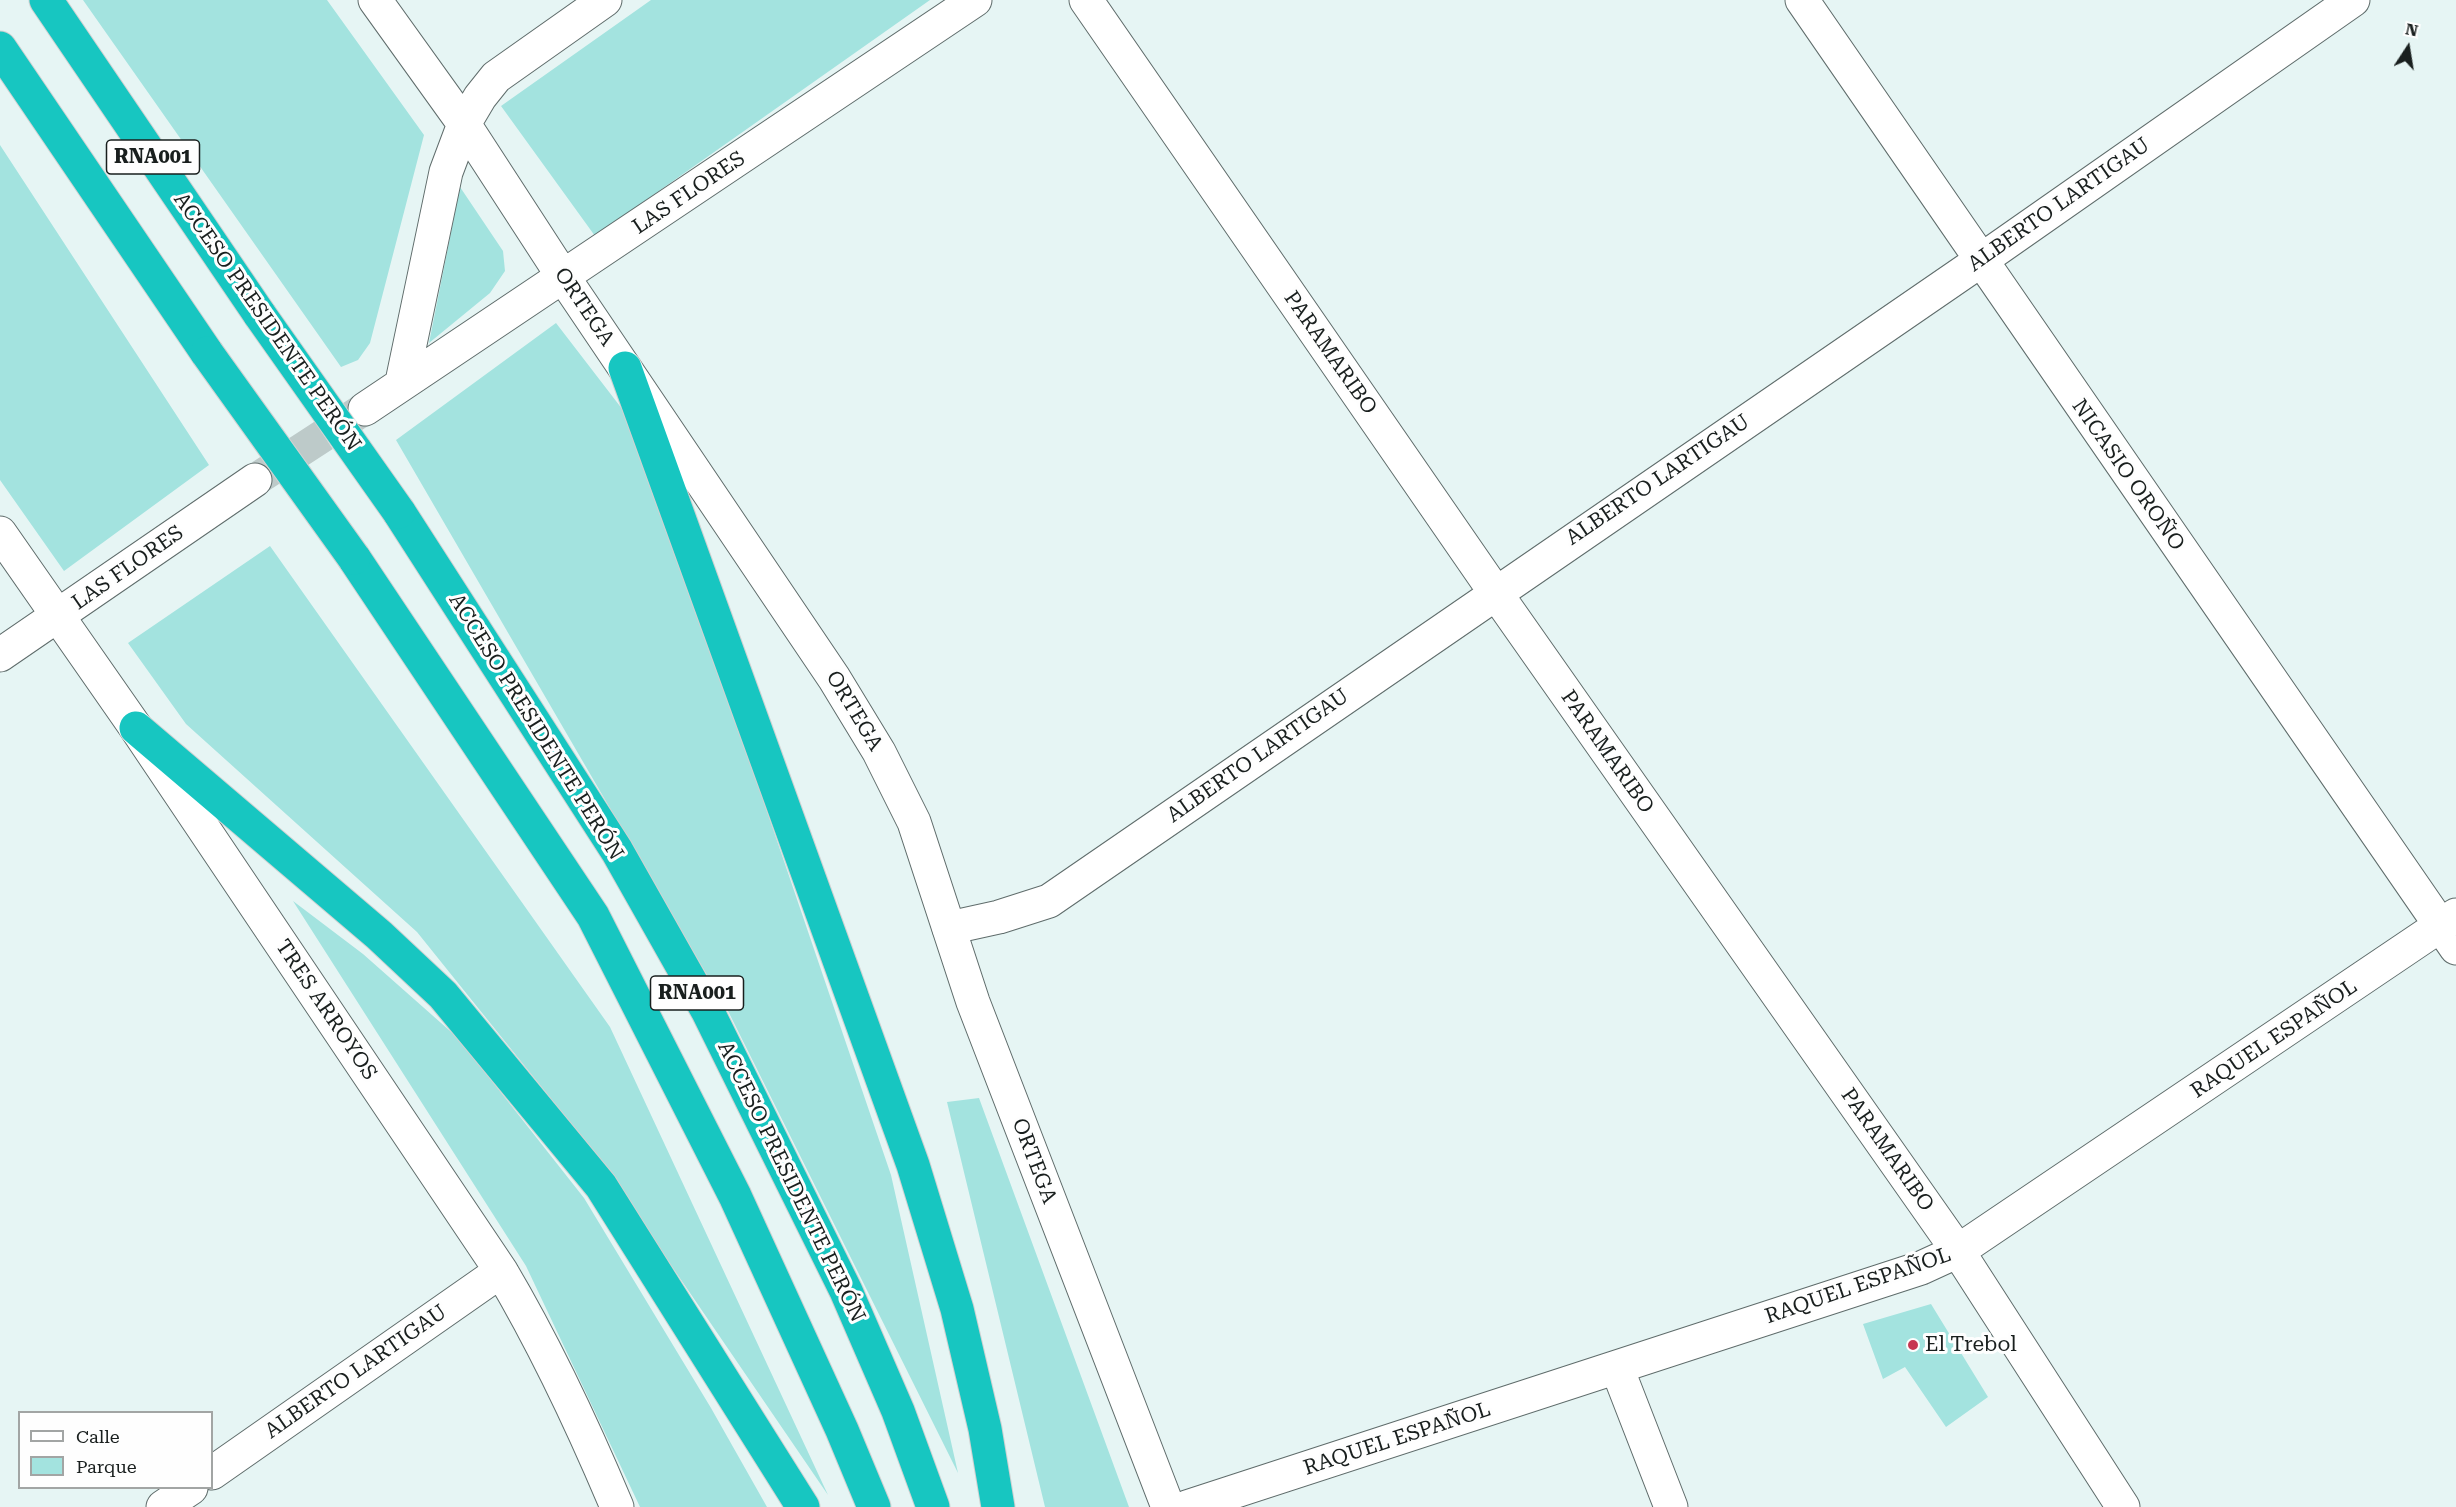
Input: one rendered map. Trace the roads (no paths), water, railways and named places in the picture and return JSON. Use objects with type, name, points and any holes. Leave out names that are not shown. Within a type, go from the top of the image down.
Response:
[{"type":"highway","name":"ACCESO PRESIDENTE PERÓN","points":[[46,0],[260,315],[399,512],[617,851],[708,1012],[846,1291],[898,1411],[933,1507]]},
{"type":"highway","name":"RNA001","points":[[0,48],[207,353],[354,558],[593,916],[735,1196],[842,1430],[873,1507]]},
{"type":"highway","points":[[625,368],[913,1165],[957,1309],[986,1429],[998,1507]]},
{"type":"highway","points":[[136,728],[379,935],[443,995],[601,1186],[803,1507]]},
{"type":"street","name":"ORTEGA","points":[[375,0],[464,124],[564,278],[828,668],[879,752],[914,822],[973,1002],[1168,1507]]},
{"type":"street","points":[[402,382],[446,171],[464,124],[480,97],[496,77],[605,0]]},
{"type":"street","name":"LAS FLORES","points":[[365,409],[402,382],[564,278],[975,0]]},
{"type":"street","name":"PARAMARIBO","points":[[1086,0],[1495,592],[1958,1251],[2123,1507]]},
{"type":"street","name":"NICASIO OROÑO","points":[[1802,0],[1980,261],[2451,930]]},
{"type":"street","name":"ALBERTO LARTIGAU","points":[[949,928],[999,917],[1049,901],[1495,592],[1980,261],[2353,0]]},
{"type":"street","name":"LAS FLORES","points":[[0,655],[255,480]]},
{"type":"street","name":"TRES ARROYOS","points":[[0,533],[136,728],[501,1271],[535,1327],[587,1436],[617,1507]]},
{"type":"street","name":"RAQUEL ESPAÑOL","points":[[1187,1507],[1921,1268],[1958,1251],[2451,930]]},
{"type":"street","name":"ALBERTO LARTIGAU","points":[[213,1472],[501,1271]]},
{"type":"street","points":[[1617,1368],[1671,1507]]},
{"type":"street","points":[[163,1507],[190,1489]]},
{"type":"tunnel","points":[[255,480],[361,411]]},
{"type":"place","name":"El Trebol","points":[[1913,1345]]}]
